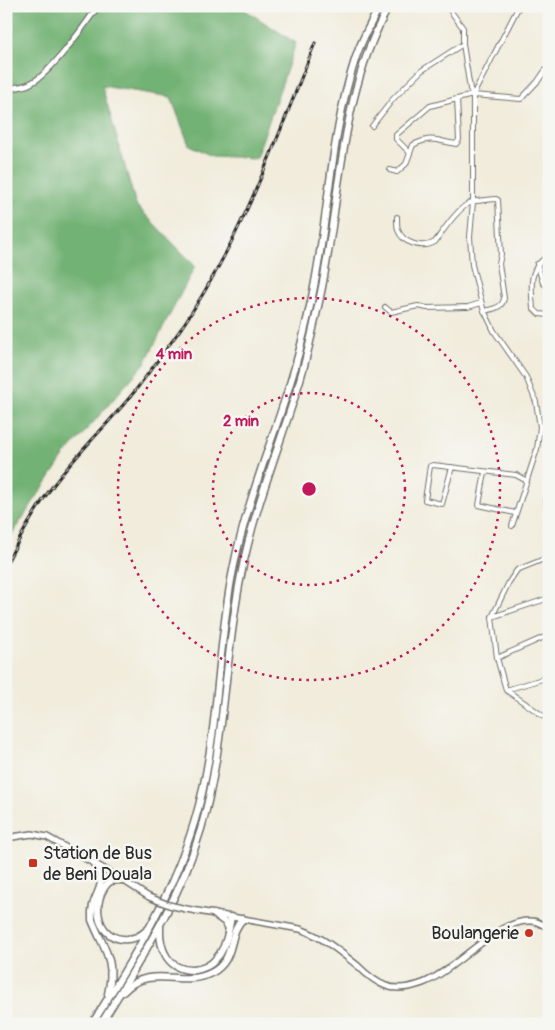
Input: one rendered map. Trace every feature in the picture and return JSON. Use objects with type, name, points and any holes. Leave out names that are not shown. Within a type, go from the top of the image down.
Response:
[{"type":"highway","points":[[92,1024],[152,926],[167,896],[194,825],[212,742],[233,569],[248,513],[287,393],[308,315],[318,265],[341,114],[350,79],[361,43],[380,6]]},
{"type":"highway","points":[[101,1024],[176,896],[201,830],[217,758],[241,575],[257,507],[300,378],[321,295],[355,91],[367,51],[389,6]]},
{"type":"highway","points":[[94,864],[105,883],[98,909],[101,924],[107,933],[116,938],[128,939],[139,936],[152,926]]},
{"type":"highway","points":[[106,1001],[110,985],[111,965],[107,951],[94,926],[92,903],[111,873]]},
{"type":"highway","points":[[105,883],[122,880]]},
{"type":"highway","points":[[214,914],[225,922],[229,928]]},
{"type":"highway","points":[[160,926],[160,940],[167,958],[174,965],[191,970],[208,966],[214,961],[226,943],[229,928],[237,920]]},
{"type":"highway","points":[[115,1000],[132,985],[151,977],[197,978],[212,973],[218,969],[228,956],[233,943],[237,920]]},
{"type":"main road","points":[[6,838],[41,835],[54,840],[149,897],[169,905],[237,920],[311,933],[331,944],[375,981],[396,988],[424,982],[440,974],[492,936],[510,926],[523,921],[532,921],[541,923],[549,928]]},
{"type":"street","points":[[6,88],[17,88],[33,82],[49,67],[100,6]]},
{"type":"street","points":[[447,6],[463,28],[463,44],[470,89],[473,95],[473,202],[470,237],[472,265],[484,311],[494,332],[526,377],[536,402],[540,427],[536,449],[512,526]]},
{"type":"street","points":[[473,95],[519,6]]},
{"type":"street","points":[[372,126],[393,99],[421,71],[463,44]]},
{"type":"street","points":[[410,153],[396,139],[396,135],[430,106],[473,95],[521,99],[538,81],[549,65]]},
{"type":"street","points":[[390,170],[397,172],[406,164],[413,145],[430,138],[456,144],[459,140],[457,99]]},
{"type":"street","points":[[397,218],[398,230],[410,243],[422,246],[434,242],[457,213],[467,205],[473,202],[496,199],[501,254],[499,264],[504,302],[500,306],[484,311]]},
{"type":"street","points":[[549,256],[537,264],[533,275],[532,297],[533,308],[539,314],[549,315]]},
{"type":"street","points":[[537,264],[543,283],[549,287]]},
{"type":"street","points":[[385,307],[391,312],[418,306],[428,308],[468,307],[481,303]]},
{"type":"street","points":[[452,467],[442,504],[425,500],[430,466],[433,465],[452,467],[485,472],[516,475],[527,480]]},
{"type":"street","points":[[485,472],[479,505],[515,513]]},
{"type":"street","points":[[549,487],[546,500],[549,528]]},
{"type":"street","points":[[549,557],[517,570],[492,617],[497,658],[506,690],[549,720]]},
{"type":"street","points":[[492,617],[549,598]]},
{"type":"street","points":[[497,658],[549,635]]},
{"type":"street","points":[[506,690],[549,677]]},
{"type":"green space","points":[[6,6],[239,6],[296,43],[256,158],[212,156],[189,145],[171,97],[102,86],[136,205],[195,266],[145,363],[64,456],[6,543]]},
{"type":"railway","points":[[6,564],[35,512],[55,483],[135,391],[180,330],[201,297],[239,227],[271,154],[315,43]]},
{"type":"place","name":"Station de Bus de Beni Douala","points":[[33,863]]},
{"type":"place","name":"Boulangerie","points":[[529,933]]}]
